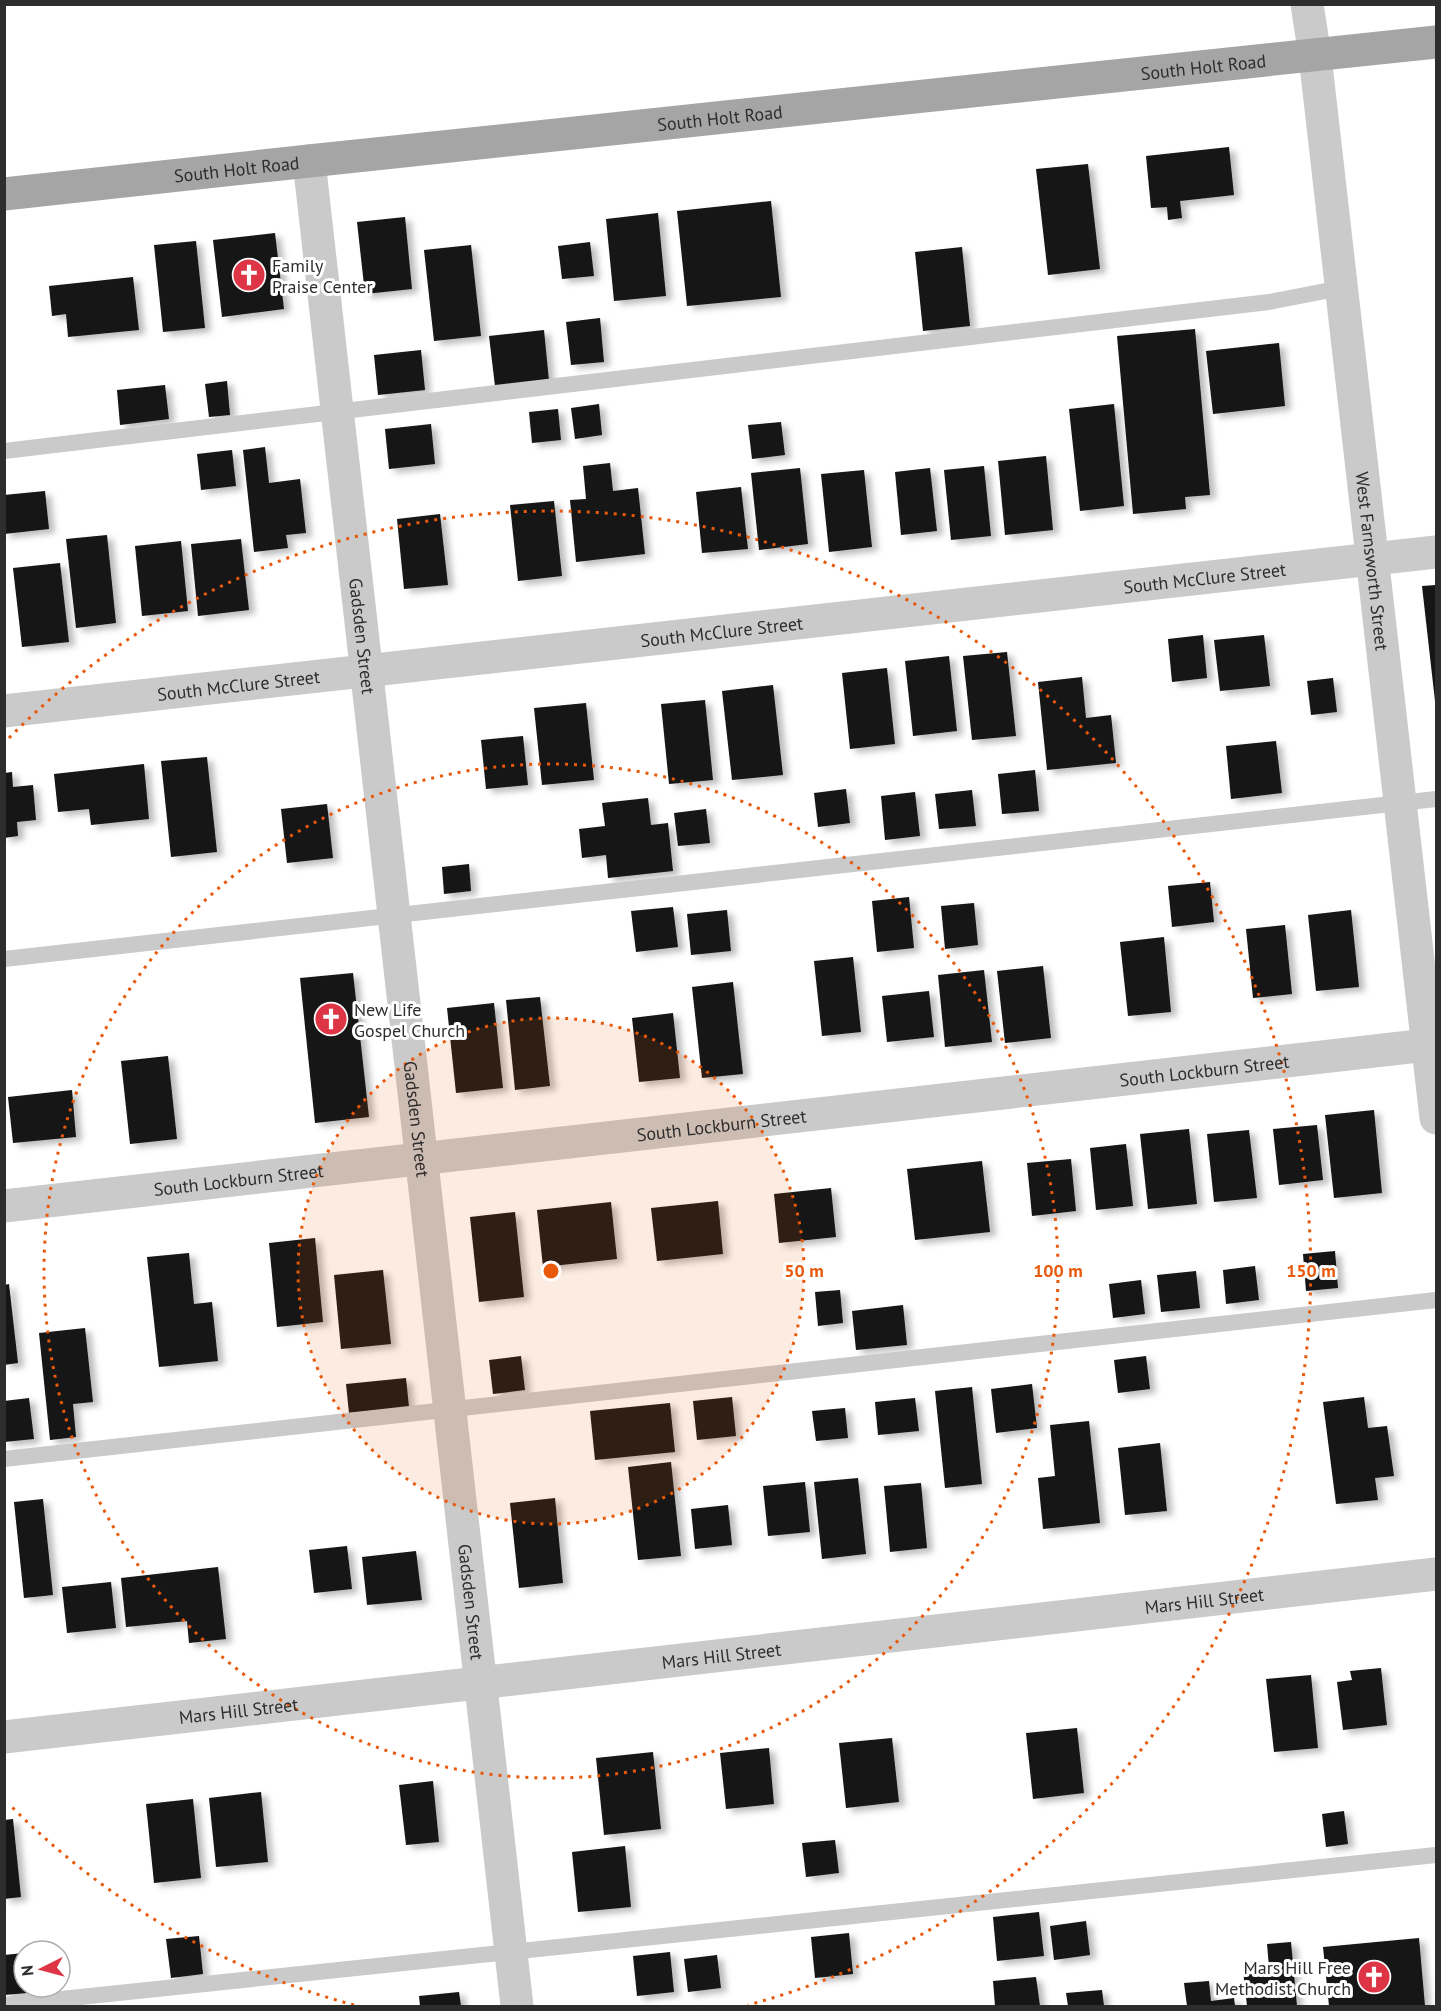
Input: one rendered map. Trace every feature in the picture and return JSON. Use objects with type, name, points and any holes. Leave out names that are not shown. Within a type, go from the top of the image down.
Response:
[{"type":"main road","name":"South Holt Road","points":[[4,194],[1437,42]]},
{"type":"street","name":"West Farnsworth Street","points":[[1307,4],[1315,56],[1400,803],[1432,1044],[1437,1119]]},
{"type":"street","name":"Gadsden Street","points":[[309,161],[517,2007]]},
{"type":"street","name":"South McClure Street","points":[[4,711],[1437,552]]},
{"type":"street","name":"South Lockburn Street","points":[[4,1206],[1432,1044]]},
{"type":"street","name":"Mars Hill Street","points":[[4,1737],[1437,1574]]},
{"type":"lane","points":[[4,451],[1269,302],[1341,288]]},
{"type":"lane","points":[[4,959],[1437,799]]},
{"type":"lane","points":[[4,1459],[1437,1300]]},
{"type":"lane","points":[[4,2005],[1437,1855]]},
{"type":"building","points":[[1229,147],[1234,195],[1180,201],[1182,218],[1168,220],[1167,207],[1151,208],[1146,156]]},
{"type":"building","points":[[1088,164],[1100,269],[1048,275],[1036,169]]},
{"type":"building","points":[[771,201],[781,297],[687,306],[677,211]]},
{"type":"building","points":[[658,213],[666,296],[614,301],[606,219]]},
{"type":"building","points":[[405,217],[412,289],[365,294],[357,222]]},
{"type":"building","name":"Family Praise Center","points":[[275,233],[284,309],[222,317],[213,240]]},
{"type":"building","points":[[196,241],[205,328],[163,332],[154,245]]},
{"type":"building","points":[[590,242],[594,276],[562,279],[558,246]]},
{"type":"building","points":[[471,245],[481,336],[434,341],[424,250]]},
{"type":"building","points":[[962,247],[970,326],[923,331],[915,252]]},
{"type":"building","points":[[133,277],[139,330],[68,337],[66,314],[52,316],[49,286]]},
{"type":"building","points":[[600,318],[604,362],[571,365],[566,322]]},
{"type":"building","points":[[1195,329],[1210,495],[1185,497],[1186,509],[1133,514],[1117,336]]},
{"type":"building","points":[[544,330],[549,381],[495,386],[489,336]]},
{"type":"building","points":[[1279,343],[1285,406],[1213,414],[1206,351]]},
{"type":"building","points":[[421,350],[425,390],[378,395],[374,355]]},
{"type":"building","points":[[227,381],[230,415],[209,417],[205,384]]},
{"type":"building","points":[[165,385],[169,419],[120,425],[117,390]]},
{"type":"building","points":[[599,404],[602,435],[575,439],[571,408]]},
{"type":"building","points":[[1114,404],[1124,506],[1080,511],[1069,409]]},
{"type":"building","points":[[558,409],[561,440],[532,443],[529,412]]},
{"type":"building","points":[[781,422],[785,455],[752,459],[748,425]]},
{"type":"building","points":[[431,424],[435,464],[389,469],[385,429]]},
{"type":"building","points":[[265,447],[269,483],[300,479],[306,533],[286,535],[288,548],[254,552],[243,450]]},
{"type":"building","points":[[232,450],[236,486],[201,490],[197,454]]},
{"type":"building","points":[[1046,456],[1053,530],[1005,535],[998,461]]},
{"type":"building","points":[[610,463],[613,491],[638,488],[645,554],[576,562],[570,500],[586,499],[583,466]]},
{"type":"building","points":[[984,466],[991,536],[951,540],[944,470]]},
{"type":"building","points":[[800,468],[808,544],[759,550],[751,473]]},
{"type":"building","points":[[930,468],[937,531],[901,535],[895,472]]},
{"type":"building","points":[[864,470],[872,547],[829,552],[821,474]]},
{"type":"building","points":[[741,487],[748,549],[702,553],[696,492]]},
{"type":"building","points":[[45,491],[49,529],[4,534],[4,495]]},
{"type":"building","points":[[554,501],[562,576],[518,581],[510,505]]},
{"type":"building","points":[[440,514],[448,585],[404,589],[397,519]]},
{"type":"building","points":[[107,535],[116,623],[76,628],[66,539]]},
{"type":"building","points":[[241,539],[249,610],[198,616],[191,544]]},
{"type":"building","points":[[181,541],[188,611],[142,616],[135,546]]},
{"type":"building","points":[[60,563],[69,642],[22,647],[13,568]]},
{"type":"building","points":[[1436,585],[1436,701],[1435,701],[1422,586]]},
{"type":"building","points":[[1203,635],[1207,678],[1172,682],[1168,639]]},
{"type":"building","points":[[1264,635],[1270,686],[1220,691],[1214,640]]},
{"type":"building","points":[[1007,652],[1016,736],[972,740],[963,656]]},
{"type":"building","points":[[949,656],[957,731],[913,736],[905,661]]},
{"type":"building","points":[[887,668],[895,744],[850,749],[842,673]]},
{"type":"building","points":[[1082,677],[1086,718],[1111,715],[1116,763],[1047,770],[1038,682]]},
{"type":"building","points":[[1333,678],[1337,712],[1311,715],[1307,681]]},
{"type":"building","points":[[773,685],[783,775],[732,780],[722,691]]},
{"type":"building","points":[[705,700],[713,780],[669,784],[661,704]]},
{"type":"building","points":[[586,703],[594,780],[542,785],[534,708]]},
{"type":"building","points":[[523,736],[528,785],[486,789],[481,740]]},
{"type":"building","points":[[1276,741],[1282,793],[1231,799],[1226,746]]},
{"type":"building","points":[[207,757],[217,852],[171,857],[161,761]]},
{"type":"building","points":[[144,764],[149,819],[91,825],[89,809],[58,812],[54,774]]},
{"type":"building","points":[[1035,770],[1039,811],[1002,814],[998,774]]},
{"type":"building","points":[[12,772],[13,787],[33,785],[36,820],[17,822],[18,836],[4,838],[4,773]]},
{"type":"building","points":[[846,789],[850,823],[818,827],[814,793]]},
{"type":"building","points":[[972,790],[976,826],[939,829],[935,794]]},
{"type":"building","points":[[915,792],[920,836],[885,840],[881,796]]},
{"type":"building","points":[[648,798],[651,825],[668,823],[673,871],[608,878],[606,855],[582,858],[579,829],[605,826],[602,803]]},
{"type":"building","points":[[327,804],[333,858],[287,863],[281,809]]},
{"type":"building","points":[[706,809],[710,843],[678,846],[674,813]]},
{"type":"building","points":[[469,864],[471,891],[444,894],[442,867]]},
{"type":"building","points":[[1210,882],[1214,922],[1172,927],[1168,886]]},
{"type":"building","points":[[909,897],[914,948],[877,952],[872,901]]},
{"type":"building","points":[[974,903],[978,945],[945,949],[941,906]]},
{"type":"building","points":[[673,907],[678,947],[636,952],[631,911]]},
{"type":"building","points":[[727,910],[731,951],[691,955],[687,914]]},
{"type":"building","points":[[1351,910],[1359,987],[1316,991],[1308,915]]},
{"type":"building","points":[[1285,925],[1292,994],[1253,998],[1246,929]]},
{"type":"building","points":[[1164,937],[1171,1012],[1128,1016],[1120,942]]},
{"type":"building","points":[[853,957],[861,1032],[822,1036],[814,961]]},
{"type":"building","points":[[1043,966],[1051,1038],[1005,1043],[997,971]]},
{"type":"building","points":[[984,970],[992,1042],[945,1047],[938,975]]},
{"type":"building","name":"New Life Gospel Church","points":[[353,973],[369,1117],[315,1123],[300,978]]},
{"type":"building","points":[[733,982],[743,1074],[702,1078],[692,987]]},
{"type":"building","points":[[929,991],[934,1037],[887,1042],[882,996]]},
{"type":"building","points":[[540,997],[550,1086],[515,1090],[506,1000]]},
{"type":"building","points":[[494,1003],[503,1088],[456,1093],[447,1008]]},
{"type":"building","points":[[673,1013],[680,1078],[639,1082],[632,1018]]},
{"type":"building","points":[[168,1056],[177,1139],[130,1144],[121,1061]]},
{"type":"building","points":[[72,1090],[76,1137],[13,1143],[8,1097]]},
{"type":"building","points":[[1374,1110],[1382,1193],[1334,1198],[1325,1115]]},
{"type":"building","points":[[1317,1125],[1323,1180],[1279,1185],[1273,1129]]},
{"type":"building","points":[[1189,1129],[1197,1204],[1148,1209],[1140,1134]]},
{"type":"building","points":[[1249,1130],[1257,1198],[1214,1202],[1207,1134]]},
{"type":"building","points":[[1126,1144],[1133,1206],[1096,1210],[1090,1148]]},
{"type":"building","points":[[1071,1159],[1076,1211],[1032,1216],[1027,1163]]},
{"type":"building","points":[[982,1161],[990,1232],[915,1240],[907,1169]]},
{"type":"building","points":[[831,1188],[836,1237],[779,1243],[774,1194]]},
{"type":"building","points":[[718,1201],[723,1254],[657,1261],[651,1208]]},
{"type":"building","points":[[611,1202],[617,1259],[543,1267],[537,1210]]},
{"type":"building","points":[[515,1212],[524,1297],[479,1302],[470,1217]]},
{"type":"building","points":[[315,1238],[323,1322],[277,1327],[269,1243]]},
{"type":"building","points":[[1335,1251],[1338,1288],[1306,1291],[1303,1254]]},
{"type":"building","points":[[189,1253],[194,1304],[212,1302],[218,1361],[159,1367],[147,1257]]},
{"type":"building","points":[[1255,1266],[1259,1300],[1226,1304],[1223,1270]]},
{"type":"building","points":[[383,1270],[391,1344],[341,1349],[334,1275]]},
{"type":"building","points":[[1196,1271],[1200,1308],[1161,1312],[1157,1275]]},
{"type":"building","points":[[1141,1280],[1145,1314],[1113,1318],[1109,1284]]},
{"type":"building","points":[[9,1284],[18,1363],[4,1365],[4,1285]]},
{"type":"building","points":[[840,1290],[843,1323],[818,1326],[815,1292]]},
{"type":"building","points":[[903,1305],[907,1345],[856,1350],[852,1311]]},
{"type":"building","points":[[85,1328],[93,1402],[73,1404],[76,1437],[50,1440],[39,1333]]},
{"type":"building","points":[[521,1356],[525,1390],[493,1394],[489,1360]]},
{"type":"building","points":[[1146,1356],[1150,1389],[1118,1393],[1114,1360]]},
{"type":"building","points":[[406,1378],[409,1407],[349,1413],[346,1384]]},
{"type":"building","points":[[1032,1384],[1037,1428],[996,1433],[991,1389]]},
{"type":"building","points":[[972,1387],[982,1484],[945,1488],[935,1391]]},
{"type":"building","points":[[732,1397],[736,1436],[697,1440],[693,1401]]},
{"type":"building","points":[[1364,1397],[1368,1428],[1387,1426],[1394,1476],[1375,1478],[1378,1500],[1336,1504],[1323,1402]]},
{"type":"building","points":[[29,1398],[34,1439],[4,1442],[4,1401]]},
{"type":"building","points":[[915,1398],[919,1431],[878,1435],[875,1402]]},
{"type":"building","points":[[670,1403],[675,1452],[595,1460],[590,1411]]},
{"type":"building","points":[[845,1408],[848,1438],[816,1441],[812,1411]]},
{"type":"building","points":[[1089,1421],[1100,1523],[1043,1529],[1038,1478],[1055,1476],[1050,1425]]},
{"type":"building","points":[[1160,1443],[1167,1511],[1125,1515],[1118,1448]]},
{"type":"building","points":[[671,1462],[681,1556],[638,1560],[628,1467]]},
{"type":"building","points":[[858,1478],[866,1554],[822,1559],[814,1482]]},
{"type":"building","points":[[805,1482],[810,1532],[768,1536],[763,1486]]},
{"type":"building","points":[[921,1483],[927,1548],[890,1552],[884,1486]]},
{"type":"building","points":[[555,1498],[563,1583],[519,1588],[510,1503]]},
{"type":"building","points":[[43,1499],[53,1595],[24,1598],[14,1502]]},
{"type":"building","points":[[728,1505],[732,1545],[695,1549],[691,1509]]},
{"type":"building","points":[[347,1546],[352,1589],[314,1593],[309,1550]]},
{"type":"building","points":[[416,1551],[422,1600],[367,1605],[362,1557]]},
{"type":"building","points":[[218,1567],[226,1639],[189,1643],[187,1621],[126,1627],[121,1578]]},
{"type":"building","points":[[111,1582],[116,1628],[67,1633],[62,1587]]},
{"type":"building","points":[[1381,1668],[1387,1725],[1343,1730],[1337,1682],[1352,1680],[1350,1671]]},
{"type":"building","points":[[1311,1675],[1318,1748],[1274,1752],[1266,1679]]},
{"type":"building","points":[[1077,1728],[1084,1793],[1033,1799],[1026,1733]]},
{"type":"building","points":[[892,1738],[899,1802],[846,1808],[839,1743]]},
{"type":"building","points":[[769,1748],[774,1804],[726,1809],[720,1753]]},
{"type":"building","points":[[653,1752],[661,1829],[604,1835],[596,1758]]},
{"type":"building","points":[[433,1781],[439,1842],[406,1845],[399,1785]]},
{"type":"building","points":[[261,1792],[268,1862],[216,1867],[209,1798]]},
{"type":"building","points":[[193,1799],[201,1878],[154,1883],[146,1804]]},
{"type":"building","points":[[1344,1811],[1348,1844],[1326,1847],[1322,1814]]},
{"type":"building","points":[[13,1819],[21,1897],[4,1899],[4,1820]]},
{"type":"building","points":[[835,1840],[839,1873],[806,1877],[802,1843]]},
{"type":"building","points":[[625,1846],[631,1907],[578,1912],[572,1852]]},
{"type":"building","points":[[1039,1912],[1044,1956],[997,1961],[993,1917]]},
{"type":"building","points":[[1086,1921],[1090,1955],[1054,1960],[1050,1926]]},
{"type":"building","points":[[849,1933],[853,1974],[815,1978],[811,1937]]},
{"type":"building","points":[[199,1936],[203,1974],[171,1978],[166,1939]]},
{"type":"building","name":"Mars Hill Free Methodist Church","points":[[1419,1938],[1425,2006],[1329,2006],[1323,1947]]},
{"type":"building","points":[[1291,1942],[1297,2006],[1247,2006],[1243,1970],[1269,1967],[1267,1944]]},
{"type":"building","points":[[670,1952],[674,1992],[637,1996],[633,1956]]},
{"type":"building","points":[[12,1954],[12,1994],[4,1995],[4,1955]]},
{"type":"building","points":[[717,1955],[721,1988],[688,1992],[684,1959]]},
{"type":"building","points":[[1036,1977],[1040,2006],[995,2006],[993,1981]]},
{"type":"building","points":[[1209,1981],[1211,2001],[1234,1998],[1235,2006],[1187,2006],[1184,1983]]},
{"type":"building","points":[[1102,1990],[1104,2006],[1068,2006],[1066,1993]]},
{"type":"building","points":[[459,1992],[461,2006],[420,2006],[419,1996]]},
{"type":"place","name":"Family Praise Center","points":[[249,275]]},
{"type":"place","name":"New Life Gospel Church","points":[[331,1019]]},
{"type":"place","name":"Mars Hill Free Methodist Church","points":[[1374,1977]]}]
